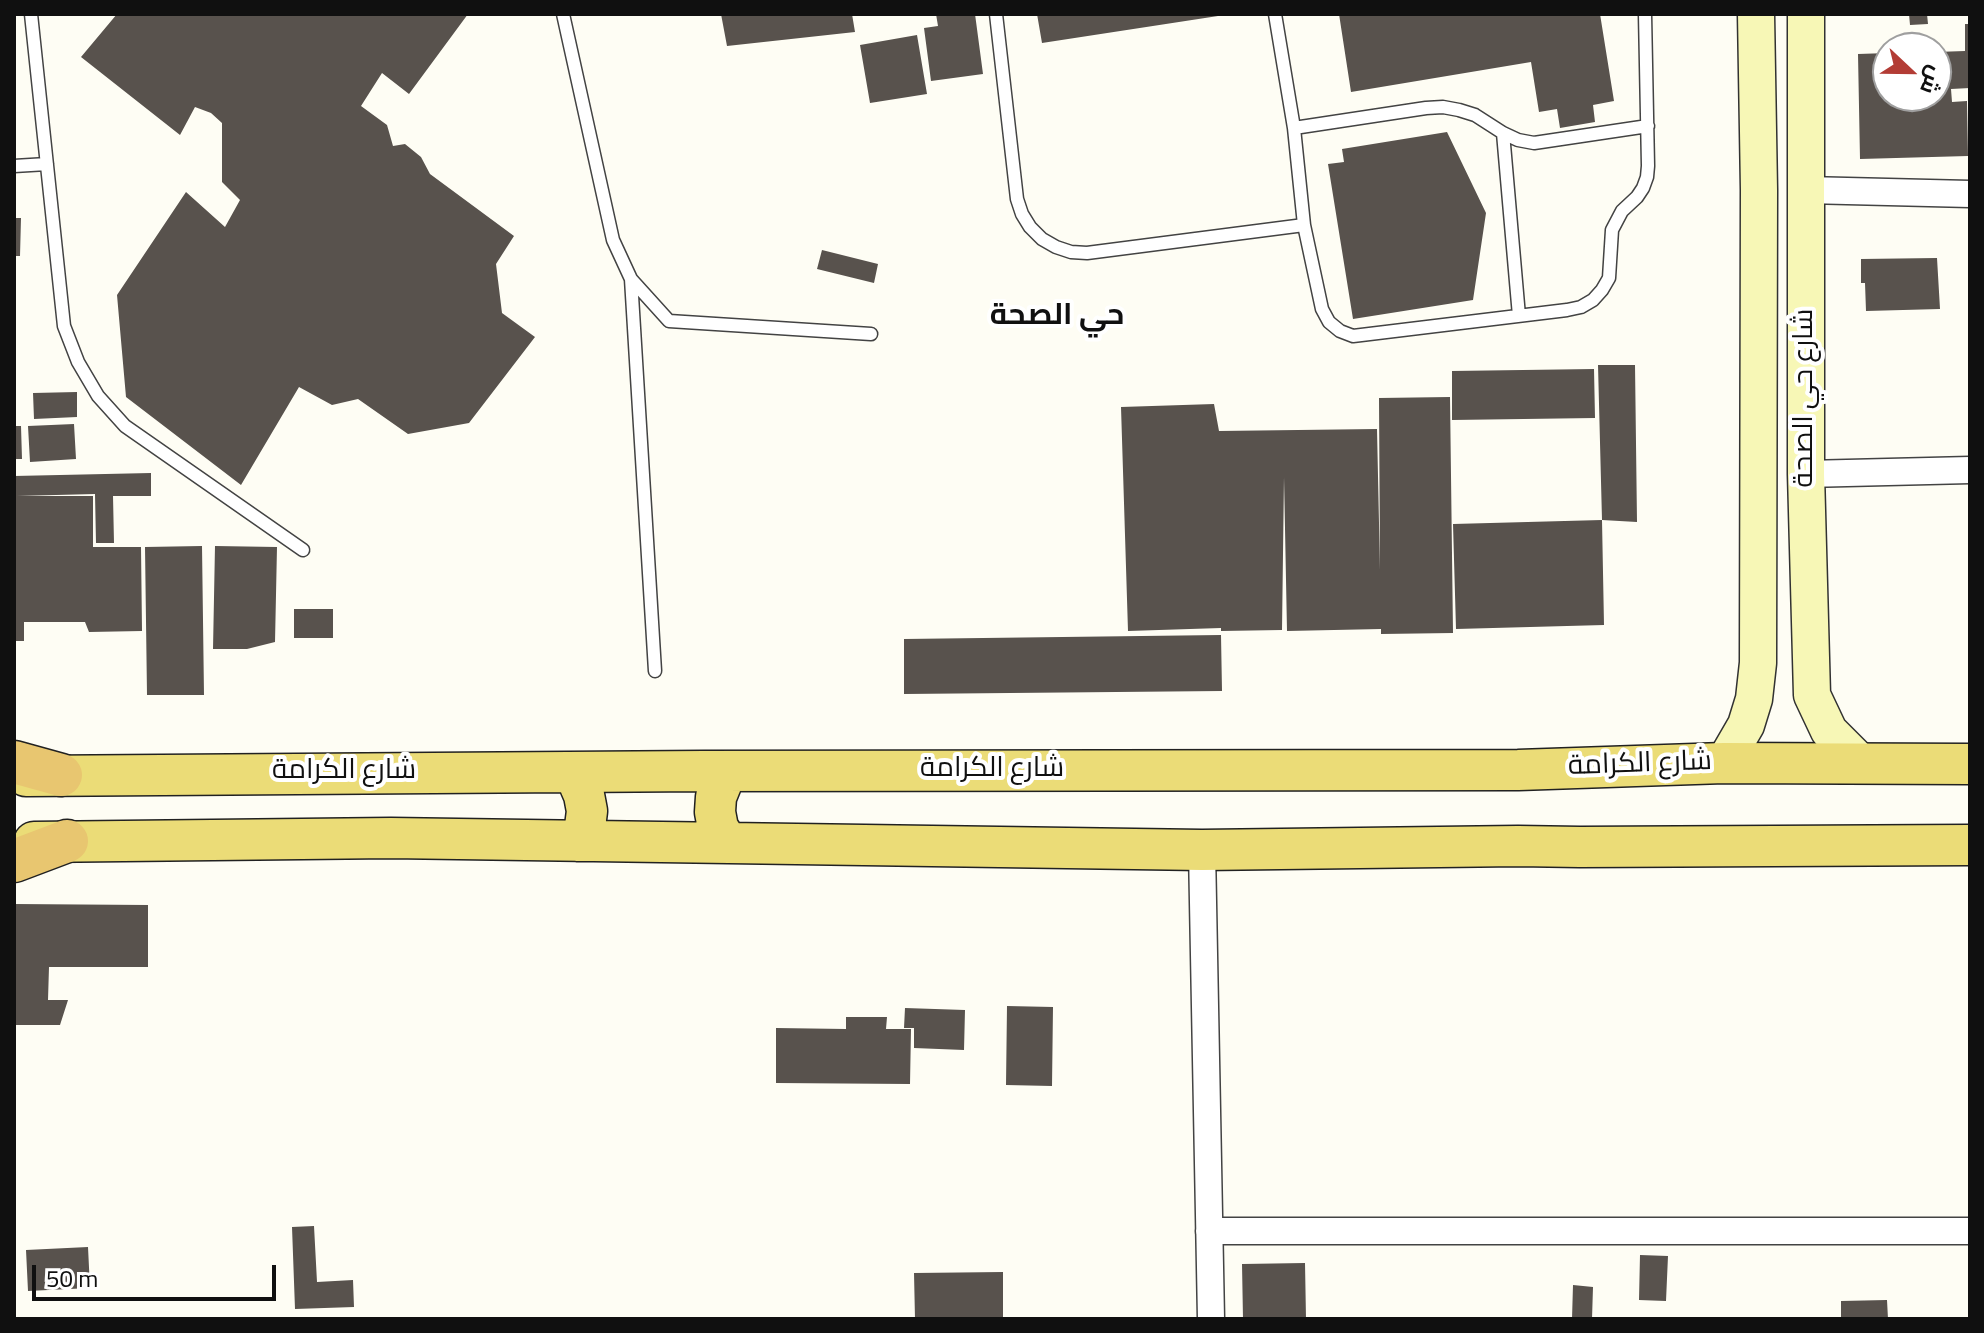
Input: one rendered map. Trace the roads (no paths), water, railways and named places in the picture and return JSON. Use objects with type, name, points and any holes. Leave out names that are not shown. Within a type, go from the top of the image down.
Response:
[{"type":"highway","points":[[14,762],[61,775]]},
{"type":"highway","points":[[14,861],[67,841]]},
{"type":"main road","name":"شارع حي الصحة","points":[[1724,763],[1746,725],[1754,699],[1758,663],[1759,190],[1756,14]]},
{"type":"main road","name":"شارع حي الصحة","points":[[1806,14],[1806,474],[1812,695],[1829,731],[1863,765]]},
{"type":"main road","name":"شارع الكرامة","points":[[14,776],[1502,770],[1724,763],[1970,764]]},
{"type":"main road","points":[[728,843],[718,828],[715,812],[716,797],[730,771]]},
{"type":"main road","points":[[570,772],[578,781],[587,811],[585,827],[578,841]]},
{"type":"main road","points":[[14,842],[391,838],[1202,850],[1970,845]]},
{"type":"street","points":[[1806,190],[1970,194]]},
{"type":"street","points":[[1806,474],[1970,470]]},
{"type":"street","points":[[1202,850],[1211,1319]]},
{"type":"street","points":[[1209,1231],[1970,1231]]},
{"type":"lane","points":[[31,14],[64,326],[78,362],[98,396],[125,426],[303,550]]},
{"type":"lane","points":[[563,14],[613,240],[631,279],[669,321],[871,334]]},
{"type":"lane","points":[[996,14],[1017,199],[1030,227],[1042,239],[1071,252],[1087,253],[1304,225]]},
{"type":"lane","points":[[1275,14],[1294,128],[1304,225],[1322,309],[1329,322],[1353,336],[1581,307],[1593,300],[1609,278],[1612,230],[1622,211],[1643,188],[1647,177],[1645,14]]},
{"type":"lane","points":[[1294,128],[1443,107],[1475,115],[1503,133],[1534,143],[1648,126]]},
{"type":"lane","points":[[1503,133],[1519,316]]},
{"type":"lane","points":[[14,166],[47,164]]},
{"type":"lane","points":[[631,279],[655,671]]},
{"type":"district","name":"حي الصحة","points":[[1057,318]]}]
